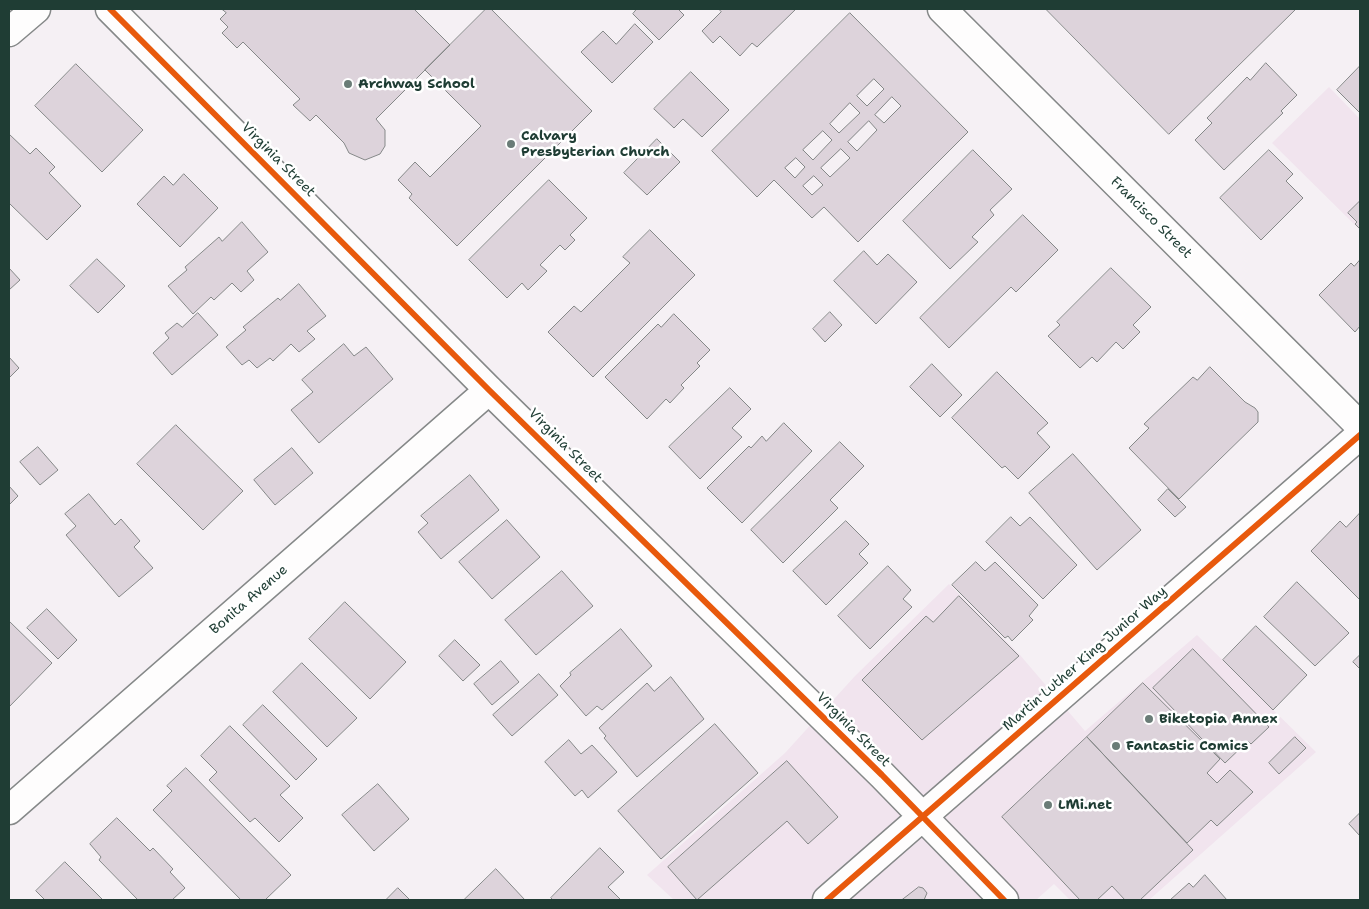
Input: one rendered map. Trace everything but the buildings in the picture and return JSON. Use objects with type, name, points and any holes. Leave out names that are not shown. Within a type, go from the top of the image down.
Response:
[{"type":"street","points":[[9,32],[36,9]]},
{"type":"street","name":"Virginia Street","points":[[110,9],[489,390],[1004,900]]},
{"type":"street","name":"Francisco Street","points":[[942,9],[1360,426]]},
{"type":"street","name":"Bonita Avenue","points":[[9,810],[489,390]]},
{"type":"street","name":"Martin Luther King Junior Way","points":[[827,900],[1360,436]]},
{"type":"shaded area","points":[[1329,87],[1360,119],[1360,230],[1272,143]]},
{"type":"shaded area","points":[[949,584],[1020,655],[1085,731],[1197,635],[1316,752],[1149,900],[1070,900],[1054,884],[1036,900],[674,900],[647,875],[785,753],[855,676]]},
{"type":"cycle path","points":[[110,9],[489,390],[882,775],[1004,900]]},
{"type":"cycle path","points":[[827,900],[1360,435]]},
{"type":"place","name":"Archway School","points":[[348,84]]},
{"type":"place","name":"Calvary Presbyterian Church","points":[[511,144]]},
{"type":"place","name":"Biketopia Annex","points":[[1149,719]]},
{"type":"place","name":"Fantastic Comics","points":[[1116,746]]},
{"type":"place","name":"LMi.net","points":[[1048,805]]}]
